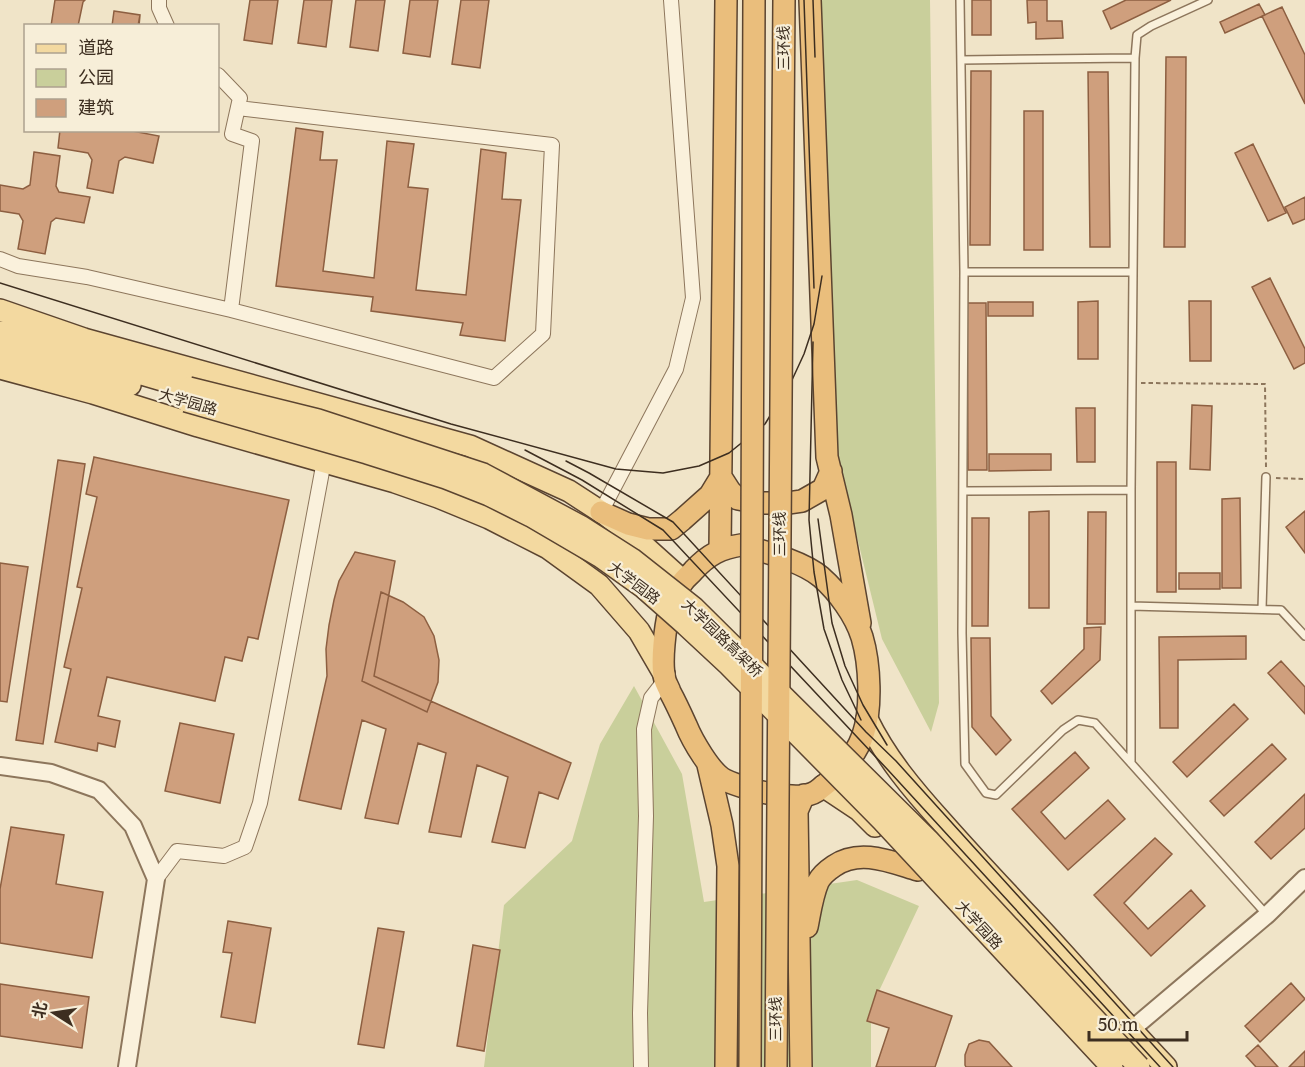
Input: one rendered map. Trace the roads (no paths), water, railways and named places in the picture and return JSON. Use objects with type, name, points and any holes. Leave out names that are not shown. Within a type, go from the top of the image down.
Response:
[{"type":"highway","points":[[720,550],[726,0]]},
{"type":"highway","name":"三环线","points":[[750,1067],[754,0]]},
{"type":"highway","name":"三环线","points":[[776,1067],[784,0]]},
{"type":"highway","points":[[801,1067],[797,811],[814,791],[842,770],[856,750],[863,736],[870,696],[866,656],[827,457],[810,0]]},
{"type":"highway","points":[[720,477],[738,499],[788,503],[802,501],[823,489],[831,471]]},
{"type":"highway","points":[[601,512],[628,524],[648,529],[671,529],[710,495],[720,477]]},
{"type":"highway","points":[[814,791],[793,797],[767,793],[723,780],[707,761],[693,741],[664,677],[666,623],[671,603],[683,581],[700,563],[720,550],[741,545],[764,551],[805,567],[820,576],[837,594],[862,636]]},
{"type":"highway","points":[[707,761],[722,825],[728,866],[726,1067]]},
{"type":"highway","points":[[800,966],[819,880],[829,869],[842,860],[859,857],[878,858],[918,870]]},
{"type":"main road","points":[[0,310],[84,339],[470,446],[569,491],[633,536],[683,581]]},
{"type":"main road","points":[[0,332],[118,374],[187,395]]},
{"type":"main road","points":[[84,339],[118,374],[169,418]]},
{"type":"main road","points":[[0,351],[118,374]]},
{"type":"main road","points":[[0,368],[395,482],[489,518],[548,548],[599,585],[639,631],[664,677]]},
{"type":"main road","name":"大学园路","points":[[187,395],[446,478],[489,495],[531,516],[601,557],[643,587],[729,665],[882,820],[1112,1067]]},
{"type":"main road","name":"大学园路高架桥","points":[[187,395],[318,420],[483,474],[582,527],[632,559],[694,608],[928,840],[1139,1067]]},
{"type":"main road","points":[[867,719],[900,773],[914,791],[1166,1067]]},
{"type":"main road","name":"大学园路","points":[[814,791],[859,810],[918,870],[1101,1067]]},
{"type":"street","points":[[159,0],[159,8],[167,24]]},
{"type":"street","points":[[601,512],[676,369],[693,298],[672,0]]},
{"type":"street","points":[[219,76],[240,98],[232,134],[252,141],[231,310]]},
{"type":"street","points":[[0,259],[18,266],[87,277],[231,310],[494,378],[543,334],[552,145],[238,108]]},
{"type":"street","points":[[127,1067],[156,879],[177,851],[224,856],[245,847],[260,803],[324,461]]},
{"type":"street","points":[[641,1067],[640,1013],[646,816],[644,729],[651,698],[664,677]]},
{"type":"street","points":[[0,766],[51,773],[99,790],[134,826],[156,879]]},
{"type":"street","points":[[1084,1049],[1131,1030],[1267,915],[1305,878]]},
{"type":"lane","points":[[960,0],[964,272],[962,633],[965,764],[986,793],[996,795],[1063,729],[1078,720],[1095,723],[1267,915]]},
{"type":"lane","points":[[1131,762],[1131,490],[1137,35],[1151,26],[1208,0]]},
{"type":"lane","points":[[961,60],[1135,58]]},
{"type":"lane","points":[[964,272],[1133,272]]},
{"type":"lane","points":[[1262,609],[1266,477]]},
{"type":"lane","points":[[964,491],[1131,490]]},
{"type":"lane","points":[[1131,606],[1281,610],[1305,636]]},
{"type":"tram line","points":[[804,0],[814,288]]},
{"type":"tram line","points":[[813,0],[815,57]]},
{"type":"tram line","points":[[0,283],[451,424],[616,469],[663,473],[699,466],[729,453],[765,424],[792,380],[804,354],[814,324],[822,276]]},
{"type":"tram line","points":[[813,342],[809,520],[814,572],[824,629],[842,680],[861,720]]},
{"type":"tram line","points":[[525,450],[582,480],[663,530],[888,770],[1160,1067]]},
{"type":"tram line","points":[[566,461],[673,522],[866,732],[896,761],[1173,1067]]},
{"type":"tram line","points":[[818,519],[832,623],[845,666],[863,705],[887,745]]}]
